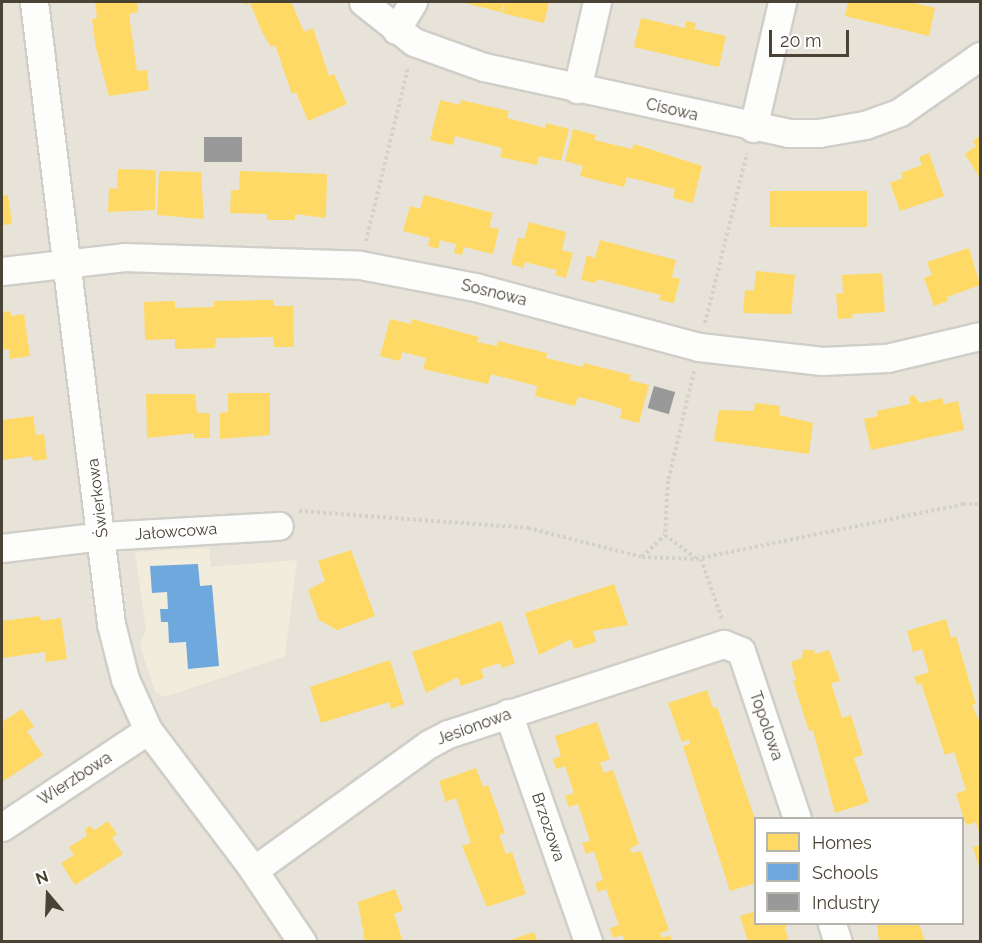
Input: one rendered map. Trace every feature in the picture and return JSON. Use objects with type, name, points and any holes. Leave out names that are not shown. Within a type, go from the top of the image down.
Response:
[{"type":"street","name":"Świerkowa","points":[[34,2],[117,652],[148,730],[254,870],[302,942]]},
{"type":"street","name":"Cisowa","points":[[363,2],[405,36],[484,67],[753,129],[819,133],[865,125],[900,112],[936,91],[981,56]]},
{"type":"street","points":[[405,36],[413,2]]},
{"type":"street","points":[[577,88],[597,2]]},
{"type":"street","points":[[753,129],[782,2]]},
{"type":"street","name":"Sosnowa","points":[[2,271],[124,256],[360,265],[475,287],[699,347],[822,361],[887,358],[981,336]]},
{"type":"street","name":"Jałowcowa","points":[[2,548],[284,519]]},
{"type":"street","name":"Jesionowa","points":[[254,870],[429,744],[508,713],[724,644]]},
{"type":"street","name":"Topolowa","points":[[724,644],[741,651],[796,817]]},
{"type":"street","name":"Brzozowa","points":[[508,713],[588,942]]},
{"type":"street","name":"Wierzbowa","points":[[2,827],[148,730]]},
{"type":"street","points":[[832,925],[838,942]]},
{"type":"path","points":[[360,265],[405,36]]},
{"type":"path","points":[[284,519],[528,528],[642,557],[701,558],[963,504],[981,504]]},
{"type":"path","points":[[642,557],[664,535]]},
{"type":"path","points":[[701,558],[726,628],[724,644]]},
{"type":"shaded area","points":[[2,2],[980,2],[980,941],[2,942]]},
{"type":"shaded area","points":[[209,548],[211,567],[297,560],[285,656],[165,697],[155,692],[140,645],[146,630],[135,552]]},
{"type":"building: Homes","points":[[95,2],[137,2],[138,12],[129,14],[137,71],[147,70],[149,90],[109,96],[96,48],[92,19],[97,18]]},
{"type":"building: Homes","points":[[243,2],[291,2],[304,32],[313,28],[329,76],[334,74],[347,104],[308,121],[296,92],[292,94],[275,45],[271,47],[262,32],[250,3],[244,5]]},
{"type":"building: Homes","points":[[460,2],[504,2],[501,12]]},
{"type":"building: Homes","points":[[505,2],[549,2],[544,23],[502,13]]},
{"type":"building: Homes","points":[[848,2],[909,2],[935,8],[929,36],[845,16]]},
{"type":"building: Homes","points":[[641,18],[685,28],[686,21],[696,23],[694,29],[726,36],[719,67],[634,47]]},
{"type":"building: Homes","points":[[440,100],[460,105],[461,100],[509,111],[507,118],[545,128],[546,123],[569,129],[561,161],[539,156],[537,165],[500,157],[502,148],[455,136],[453,145],[430,140]]},
{"type":"building: Homes","points":[[573,129],[596,135],[594,140],[632,149],[634,144],[702,166],[693,203],[673,198],[675,189],[627,177],[624,187],[580,176],[583,166],[565,161]]},
{"type":"building: Homes","points":[[980,136],[980,178],[965,154],[976,146],[973,141]]},
{"type":"building: Homes","points":[[929,153],[944,196],[900,211],[890,183],[903,178],[901,173],[922,165],[919,157]]},
{"type":"building: Homes","points":[[118,169],[156,170],[155,210],[108,212],[109,188],[117,189]]},
{"type":"building: Homes","points":[[159,171],[201,172],[204,219],[157,215]]},
{"type":"building: Homes","points":[[240,171],[327,174],[326,218],[295,214],[295,220],[267,220],[267,214],[230,213],[231,190],[239,190]]},
{"type":"building: Homes","points":[[770,191],[867,191],[867,227],[770,227]]},
{"type":"building: Homes","points":[[8,195],[12,224],[2,225],[2,196]]},
{"type":"building: Homes","points":[[424,195],[493,213],[489,227],[499,229],[493,254],[464,247],[462,255],[454,253],[456,244],[440,240],[438,249],[428,246],[430,238],[403,231],[410,206],[420,209]]},
{"type":"building: Homes","points":[[529,222],[566,232],[562,250],[573,253],[566,278],[555,275],[557,270],[525,262],[523,268],[511,264],[518,238],[524,239]]},
{"type":"building: Homes","points":[[600,240],[676,260],[672,277],[680,279],[674,303],[659,300],[661,295],[597,279],[596,283],[581,280],[587,255],[595,258]]},
{"type":"building: Homes","points":[[969,248],[980,285],[947,297],[948,301],[934,306],[924,278],[932,275],[927,262]]},
{"type":"building: Homes","points":[[756,271],[795,275],[791,314],[743,313],[745,290],[754,291]]},
{"type":"building: Homes","points":[[882,273],[885,312],[852,314],[853,318],[838,319],[836,294],[843,293],[842,275]]},
{"type":"building: Homes","points":[[273,300],[274,306],[293,306],[294,347],[274,347],[273,337],[216,338],[215,348],[175,349],[175,339],[145,340],[144,302],[175,301],[175,308],[214,307],[214,301]]},
{"type":"building: Homes","points":[[10,311],[11,316],[24,314],[30,356],[10,359],[9,349],[2,350],[2,312]]},
{"type":"building: Homes","points":[[390,319],[411,324],[412,319],[479,337],[477,342],[497,346],[498,341],[547,353],[546,358],[583,367],[584,363],[631,375],[629,380],[649,385],[639,423],[620,418],[622,409],[600,402],[578,397],[575,406],[535,396],[537,386],[491,374],[488,384],[423,369],[426,358],[402,352],[400,361],[380,356]]},
{"type":"building: Homes","points":[[228,393],[270,393],[270,435],[220,439],[220,413],[228,412]]},
{"type":"building: Homes","points":[[146,394],[195,394],[197,413],[210,413],[210,438],[194,438],[194,433],[147,438]]},
{"type":"building: Homes","points":[[914,395],[920,403],[942,398],[944,404],[958,401],[964,430],[871,450],[864,419],[878,416],[877,411],[910,404],[909,397]]},
{"type":"building: Homes","points":[[755,403],[780,406],[779,415],[813,423],[809,454],[714,441],[719,410],[754,411]]},
{"type":"building: Homes","points":[[33,416],[36,435],[44,434],[47,459],[33,461],[32,456],[2,460],[2,420]]},
{"type":"building: Homes","points":[[351,550],[375,616],[337,630],[319,620],[308,590],[325,581],[318,561]]},
{"type":"building: Homes","points":[[614,584],[628,625],[593,631],[596,642],[574,649],[571,639],[539,655],[525,613]]},
{"type":"building: Homes","points":[[40,616],[41,621],[61,618],[67,659],[46,662],[45,652],[2,658],[2,621]]},
{"type":"building: Homes","points":[[946,619],[951,638],[956,636],[976,704],[972,705],[980,723],[980,835],[976,822],[966,825],[956,794],[966,790],[954,752],[945,755],[921,683],[917,685],[914,677],[929,672],[922,649],[913,652],[907,631]]},
{"type":"building: Homes","points":[[501,621],[515,663],[502,668],[500,663],[481,669],[484,678],[461,686],[458,677],[426,693],[412,652]]},
{"type":"building: Homes","points":[[803,650],[814,650],[815,654],[829,650],[840,681],[831,683],[842,718],[851,715],[863,755],[854,758],[869,802],[835,813],[813,730],[809,731],[793,681],[796,680],[791,662],[802,658]]},
{"type":"building: Homes","points":[[390,660],[404,704],[391,709],[389,702],[321,723],[310,687]]},
{"type":"building: Homes","points":[[707,690],[713,708],[717,707],[754,817],[754,884],[730,891],[683,746],[690,744],[689,739],[682,742],[668,703]]},
{"type":"building: Homes","points":[[22,709],[34,727],[27,731],[43,755],[2,782],[2,722]]},
{"type":"building: Homes","points":[[597,722],[610,759],[600,763],[604,773],[613,770],[639,844],[630,848],[632,853],[641,851],[669,930],[660,933],[662,938],[670,935],[672,942],[625,942],[622,935],[613,938],[610,928],[619,925],[606,889],[598,892],[595,883],[603,880],[594,851],[586,854],[582,843],[590,841],[578,804],[569,807],[565,796],[574,793],[565,766],[556,769],[553,759],[561,756],[555,736]]},
{"type":"building: Homes","points":[[476,768],[483,787],[488,785],[505,833],[499,835],[506,854],[512,852],[526,894],[487,907],[462,846],[471,843],[456,798],[446,802],[439,781]]},
{"type":"building: Homes","points":[[108,821],[117,834],[112,838],[123,854],[75,885],[61,863],[74,855],[69,847],[87,836],[85,829],[89,826],[95,830]]},
{"type":"building: Homes","points":[[980,845],[980,870],[973,847]]},
{"type":"building: Homes","points":[[395,889],[403,910],[394,914],[403,942],[365,942],[358,902]]},
{"type":"building: Homes","points":[[754,912],[754,925],[787,925],[785,928],[789,942],[748,942],[740,916]]},
{"type":"building: Homes","points":[[877,925],[919,925],[925,942],[879,942]]},
{"type":"building: Homes","points":[[534,932],[538,942],[507,942],[507,941]]},
{"type":"building: Schools","points":[[198,564],[200,586],[212,585],[219,666],[188,669],[186,642],[169,643],[168,622],[161,622],[160,609],[168,609],[167,592],[152,593],[150,566]]},
{"type":"building: Industry","points":[[204,137],[242,137],[242,162],[204,162]]},
{"type":"building: Industry","points":[[654,386],[675,392],[669,414],[648,408]]}]
